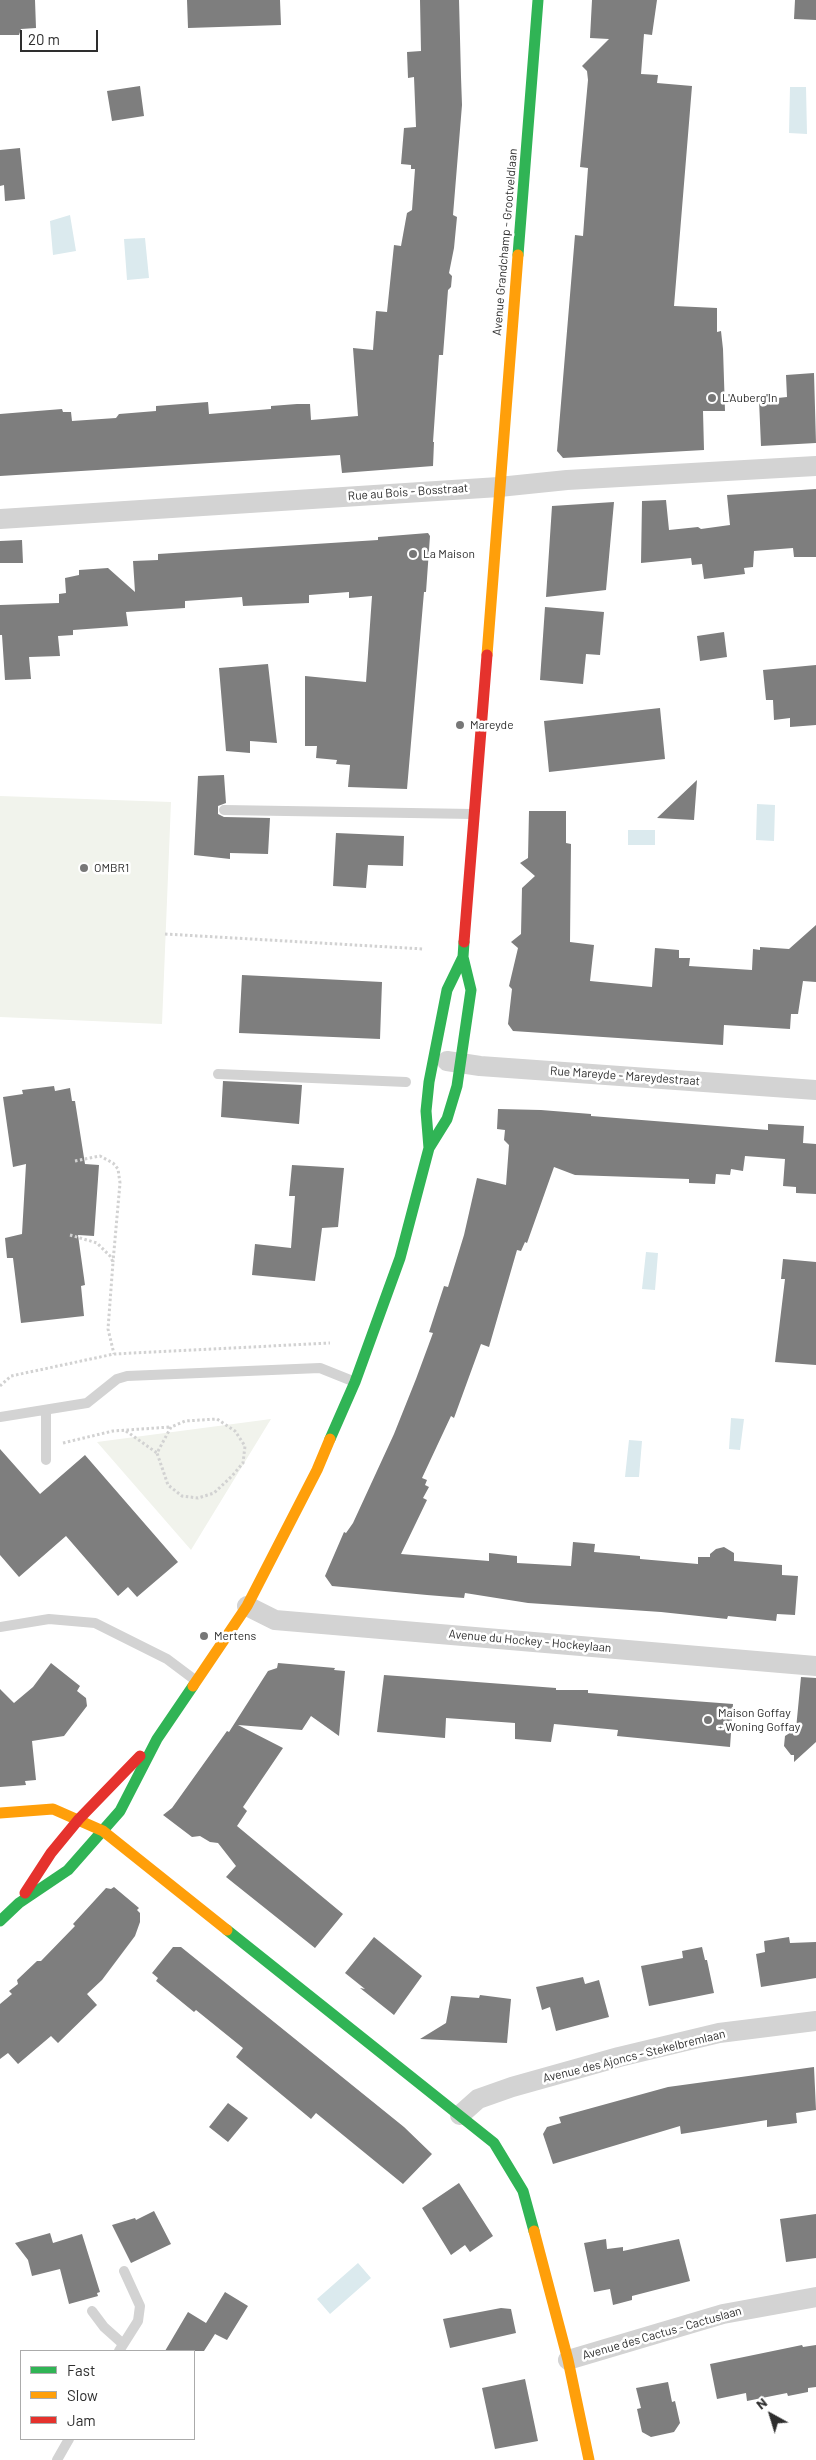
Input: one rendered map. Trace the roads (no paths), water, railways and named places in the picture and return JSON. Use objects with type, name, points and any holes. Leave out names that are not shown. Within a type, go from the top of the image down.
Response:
[{"type":"street","name":"Avenue Grandchamp - Grootveldlaan","points":[[463,956],[538,0]]},
{"type":"street","name":"Rue au Bois - Bosstraat","points":[[0,519],[499,487],[567,480],[816,466]]},
{"type":"street","points":[[430,1148],[426,1112],[429,1082],[447,990],[463,956]]},
{"type":"street","points":[[0,1921],[18,1904],[68,1870],[120,1811],[158,1739],[247,1606],[317,1470],[356,1382],[400,1258],[430,1148],[447,1119],[462,1063],[472,990],[463,956]]},
{"type":"street","name":"Rue Mareyde - Mareydestraat","points":[[434,1059],[462,1063],[816,1090]]},
{"type":"street","name":"Avenue du Hockey - Hockeylaan","points":[[247,1606],[275,1620],[816,1666]]},
{"type":"street","points":[[18,1904],[51,1853],[100,1794],[158,1739]]},
{"type":"street","points":[[0,1812],[53,1809],[103,1831],[494,2143],[523,2190],[568,2360],[589,2460]]},
{"type":"street","name":"Avenue des Ajoncs - Stekelbremlaan","points":[[460,2115],[478,2099],[512,2087],[619,2057],[719,2033],[816,2021]]},
{"type":"street","name":"Avenue des Cactus - Cactuslaan","points":[[568,2360],[723,2314],[816,2297]]},
{"type":"lane","points":[[224,810],[475,814]]},
{"type":"lane","points":[[218,1074],[406,1082]]},
{"type":"lane","points":[[0,1417],[87,1403],[117,1379],[127,1376],[320,1368],[356,1382]]},
{"type":"lane","points":[[46,1410],[46,1460]]},
{"type":"lane","points":[[0,1627],[49,1619],[95,1623],[167,1659],[197,1681]]},
{"type":"lane","points":[[92,2311],[121,2348],[138,2321],[140,2306],[124,2271]]},
{"type":"lane","points":[[58,2460],[69,2440]]},
{"type":"place","name":"L'Auberg'In","points":[[712,398]]},
{"type":"place","name":"La Maison","points":[[413,554]]},
{"type":"place","name":"Mareyde","points":[[460,725]]},
{"type":"place","name":"OMBR1","points":[[84,868]]},
{"type":"place","name":"Mertens","points":[[204,1636]]},
{"type":"place","name":"Maison Goffay - Woning Goffay","points":[[708,1720]]}]
